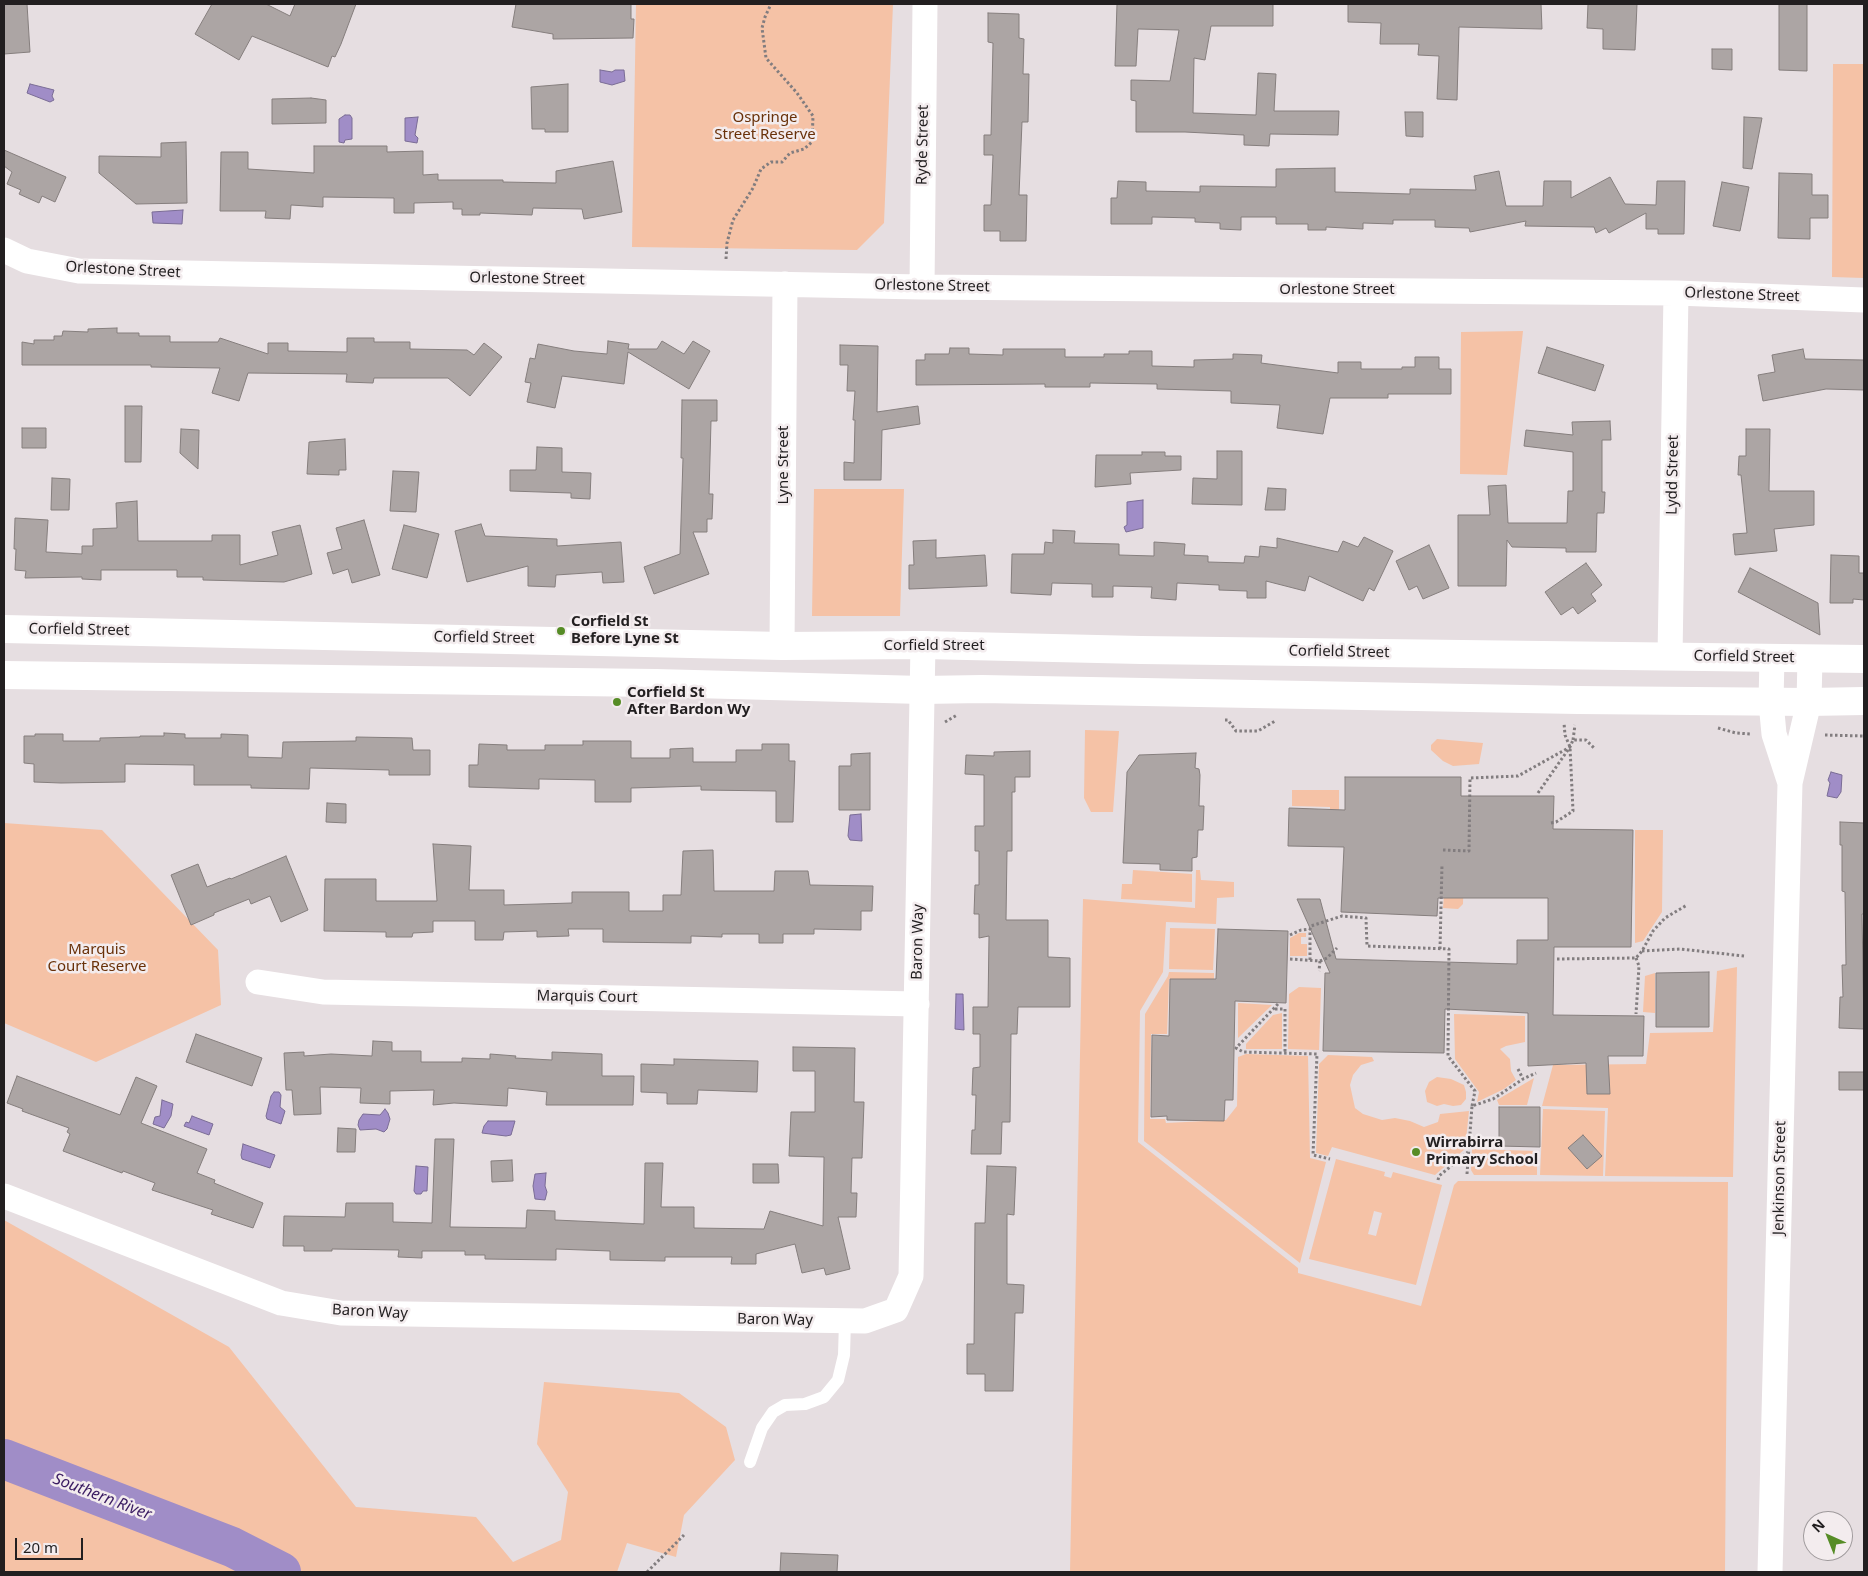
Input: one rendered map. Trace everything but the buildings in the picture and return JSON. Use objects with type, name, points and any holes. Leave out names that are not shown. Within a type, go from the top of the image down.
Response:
[{"type":"main road","name":"Corfield Street","points":[[4,629],[782,646],[923,645],[1141,650],[1864,659]]},
{"type":"main road","points":[[4,675],[656,684],[922,690],[982,688],[1578,700],[1864,701]]},
{"type":"street","name":"Ryde Street","points":[[922,287],[925,4]]},
{"type":"street","name":"Orlestone Street","points":[[4,250],[27,261],[78,271],[922,287],[1676,293],[1864,300]]},
{"type":"street","name":"Lyne Street","points":[[782,646],[785,284]]},
{"type":"street","name":"Lydd Street","points":[[1670,656],[1676,293]]},
{"type":"street","name":"Baron Way","points":[[4,1196],[281,1303],[341,1313],[865,1322],[896,1310],[911,1276],[923,645]]},
{"type":"street","name":"Jenkinson Street","points":[[1772,658],[1771,702],[1774,734],[1790,783]]},
{"type":"street","name":"Jenkinson Street","points":[[1770,1572],[1790,783],[1809,702],[1810,658]]},
{"type":"street","name":"Marquis Court","points":[[258,982],[323,992],[917,1004]]},
{"type":"lane","points":[[750,1462],[762,1428],[773,1412],[785,1405],[806,1404],[824,1397],[838,1380],[844,1356],[845,1321]]},
{"type":"path","points":[[725,283],[727,243],[733,220],[753,188],[761,169],[771,162],[782,162],[790,153],[804,149],[812,142],[814,116],[797,93],[766,58],[762,28],[771,4]]},
{"type":"path","points":[[943,724],[956,715],[965,715]]},
{"type":"path","points":[[1218,720],[1228,720],[1236,731],[1250,731]]},
{"type":"path","points":[[1538,793],[1570,747],[1576,722]]},
{"type":"path","points":[[1551,823],[1556,822],[1573,811],[1570,747],[1564,735],[1564,723]]},
{"type":"path","points":[[1573,740],[1586,740],[1594,748]]},
{"type":"path","points":[[1442,850],[1469,851],[1470,778],[1518,776],[1570,747]]},
{"type":"path","points":[[1440,949],[1442,864]]},
{"type":"path","points":[[1557,959],[1636,958],[1642,951],[1652,931],[1665,918],[1687,905]]},
{"type":"path","points":[[1290,935],[1342,916],[1366,918],[1367,946],[1449,949],[1448,1056],[1475,1091],[1472,1106],[1467,1174]]},
{"type":"path","points":[[1310,929],[1310,960]]},
{"type":"path","points":[[1290,960],[1320,961],[1327,958],[1338,948]]},
{"type":"path","points":[[1642,951],[1680,949],[1744,956]]},
{"type":"path","points":[[1636,958],[1639,966],[1636,1014]]},
{"type":"path","points":[[1320,961],[1320,971]]},
{"type":"path","points":[[1278,1004],[1236,1048],[1244,1052],[1317,1054],[1313,1155],[1330,1159]]},
{"type":"path","points":[[1274,1009],[1285,1009],[1285,1052]]},
{"type":"path","points":[[1518,1069],[1523,1079]]},
{"type":"path","points":[[1472,1106],[1493,1099],[1523,1079],[1536,1073]]},
{"type":"path","points":[[1438,1180],[1439,1176],[1468,1152]]},
{"type":"path","points":[[647,1572],[684,1535]]},
{"type":"green space","name":"Ospringe Street Reserve","points":[[636,4],[893,4],[884,223],[857,250],[632,247]]},
{"type":"green space","points":[[1833,64],[1864,64],[1864,278],[1832,277]]},
{"type":"green space","points":[[1523,331],[1507,475],[1460,474],[1461,332]]},
{"type":"green space","points":[[814,489],[904,489],[900,616],[812,616]]},
{"type":"green space","points":[[1085,730],[1119,731],[1113,812],[1091,812],[1084,798]]},
{"type":"green space","points":[[1437,739],[1483,743],[1479,764],[1453,766],[1443,761],[1431,750],[1431,745]]},
{"type":"green space","points":[[1292,790],[1339,790],[1339,822],[1330,822],[1330,807],[1292,806]]},
{"type":"green space","name":"Marquis Court Reserve","points":[[4,823],[102,830],[218,950],[221,1005],[96,1062],[4,1023]]},
{"type":"green space","points":[[1635,830],[1663,830],[1662,912],[1643,941],[1635,943]]},
{"type":"green space","points":[[1464,865],[1463,904],[1458,909],[1443,908],[1444,895]]},
{"type":"green space","points":[[1133,870],[1192,874],[1192,902],[1121,899],[1122,884],[1132,884]]},
{"type":"green space","points":[[1196,870],[1200,870],[1201,880],[1234,882],[1234,897],[1217,898],[1216,924],[1166,922],[1163,972],[1140,1011],[1138,1142],[1298,1268],[1298,1273],[1421,1306],[1454,1185],[1458,1181],[1728,1182],[1725,1572],[1070,1572],[1083,899],[1195,908]]},
{"type":"green space","points":[[1170,928],[1215,929],[1213,970],[1169,969]]},
{"type":"green space","points":[[1299,933],[1306,933],[1306,937],[1301,937],[1301,944],[1307,944],[1307,956],[1290,956],[1290,938]]},
{"type":"green space","points":[[1737,967],[1733,1177],[1605,1176],[1608,1108],[1542,1106],[1553,1065],[1646,1064],[1650,1033],[1713,1032],[1717,971]]},
{"type":"green space","points":[[1169,972],[1214,973],[1214,1001],[1201,979],[1169,979],[1167,1034],[1151,1034],[1150,1119],[1165,1119],[1166,1123],[1226,1120],[1237,1106],[1238,1057],[1246,1054],[1308,1056],[1310,1158],[1326,1162],[1300,1263],[1144,1141],[1145,1014]]},
{"type":"green space","points":[[1655,973],[1655,1013],[1643,1012],[1645,976]]},
{"type":"green space","points":[[1299,987],[1321,988],[1319,1050],[1288,1049],[1289,994]]},
{"type":"green space","points":[[1238,1003],[1272,1005],[1238,1038]]},
{"type":"green space","points":[[1282,1013],[1282,1049],[1246,1049],[1246,1044],[1273,1015]]},
{"type":"green space","points":[[1454,1014],[1525,1016],[1525,1042],[1500,1049],[1510,1059],[1511,1071],[1516,1080],[1504,1089],[1477,1102],[1479,1092],[1455,1059]]},
{"type":"green space","points":[[1328,1055],[1372,1057],[1374,1061],[1361,1065],[1353,1075],[1350,1085],[1355,1108],[1363,1114],[1382,1120],[1395,1118],[1410,1121],[1424,1127],[1438,1122],[1440,1114],[1469,1111],[1465,1149],[1435,1175],[1332,1147],[1328,1156],[1316,1153],[1319,1064]]},
{"type":"green space","points":[[1437,1077],[1451,1079],[1464,1085],[1466,1099],[1461,1105],[1444,1104],[1437,1106],[1427,1102],[1425,1091],[1429,1082]]},
{"type":"green space","points":[[1534,1078],[1527,1105],[1499,1105],[1497,1100]]},
{"type":"green space","points":[[1543,1109],[1605,1111],[1603,1176],[1540,1175]]},
{"type":"green space","points":[[1472,1149],[1537,1151],[1537,1175],[1474,1175],[1471,1170]]},
{"type":"green space","points":[[1336,1159],[1385,1172],[1384,1176],[1391,1178],[1393,1172],[1442,1185],[1416,1285],[1309,1259]],"holes":[[[1374,1211],[1382,1213],[1376,1236],[1368,1234]]]},
{"type":"green space","points":[[4,1220],[229,1347],[356,1507],[476,1517],[513,1562],[561,1540],[568,1492],[537,1444],[544,1382],[679,1393],[726,1427],[735,1460],[684,1515],[676,1557],[627,1543],[617,1572],[4,1572]]},
{"type":"shaded area","points":[[600,70],[612,72],[624,70],[625,81],[612,85],[600,82]]},
{"type":"shaded area","points":[[30,84],[54,90],[52,96],[54,100],[50,102],[27,93]]},
{"type":"shaded area","points":[[345,115],[350,115],[352,118],[352,139],[345,140],[344,143],[339,142],[339,119]]},
{"type":"shaded area","points":[[418,117],[415,135],[418,138],[417,143],[405,141],[405,118]]},
{"type":"shaded area","points":[[183,210],[182,224],[153,223],[152,212]]},
{"type":"shaded area","points":[[1143,500],[1143,528],[1126,532],[1124,527],[1127,525],[1127,502]]},
{"type":"shaded area","points":[[1831,772],[1842,775],[1841,792],[1837,798],[1827,796],[1830,783],[1828,780]]},
{"type":"shaded area","points":[[861,814],[862,841],[850,840],[848,836],[850,815]]},
{"type":"shaded area","points":[[956,994],[963,994],[964,1030],[955,1029]]},
{"type":"shaded area","points":[[274,1092],[279,1092],[281,1095],[280,1107],[285,1111],[281,1124],[267,1119],[266,1116],[271,1096]]},
{"type":"shaded area","points":[[162,1100],[173,1104],[171,1116],[164,1128],[153,1124],[155,1117],[160,1116]]},
{"type":"shaded area","points":[[385,1109],[390,1119],[384,1132],[376,1129],[360,1130],[358,1125],[363,1114],[380,1115]]},
{"type":"shaded area","points":[[192,1116],[213,1124],[209,1135],[184,1126],[186,1122],[189,1123]]},
{"type":"shaded area","points":[[488,1121],[515,1121],[511,1135],[506,1136],[482,1133]]},
{"type":"shaded area","points":[[243,1144],[275,1155],[270,1168],[242,1159]]},
{"type":"shaded area","points":[[416,1166],[428,1167],[427,1191],[423,1191],[421,1194],[416,1194],[414,1191]]},
{"type":"shaded area","points":[[546,1173],[545,1186],[547,1192],[545,1200],[535,1199],[533,1186],[535,1174]]},
{"type":"waterway","name":"Southern River","points":[[4,1459],[232,1547],[281,1572]]},
{"type":"place","name":"Corfield St Before Lyne St","points":[[561,631]]},
{"type":"place","name":"Corfield St After Bardon Wy","points":[[617,702]]},
{"type":"place","name":"Wirrabirra Primary School","points":[[1416,1152]]}]
